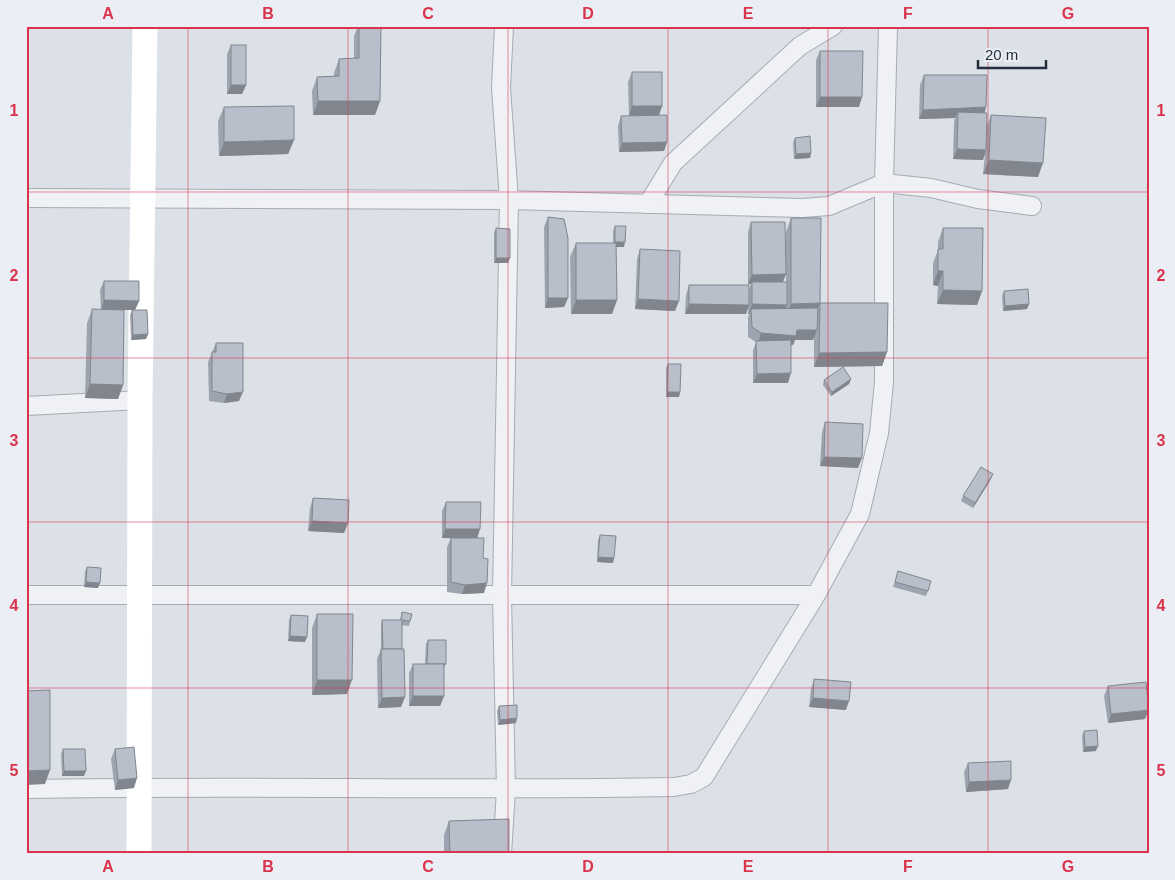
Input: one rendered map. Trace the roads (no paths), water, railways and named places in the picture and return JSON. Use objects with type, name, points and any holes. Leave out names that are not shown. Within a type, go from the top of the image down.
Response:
[{"type":"street","points":[[139,854],[140,400],[145,26]]},
{"type":"street","points":[[502,854],[506,790],[502,596],[509,200],[501,88],[504,26]]},
{"type":"street","points":[[26,789],[139,787],[506,790],[674,787],[691,784],[704,777],[816,595],[860,514],[879,433],[884,382],[884,184],[888,26]]},
{"type":"street","points":[[648,204],[673,162],[822,28]]},
{"type":"street","points":[[26,198],[509,200],[802,208],[829,206],[884,184],[930,188],[978,199],[1032,206]]},
{"type":"street","points":[[26,406],[140,400]]},
{"type":"street","points":[[26,595],[816,595]]}]
